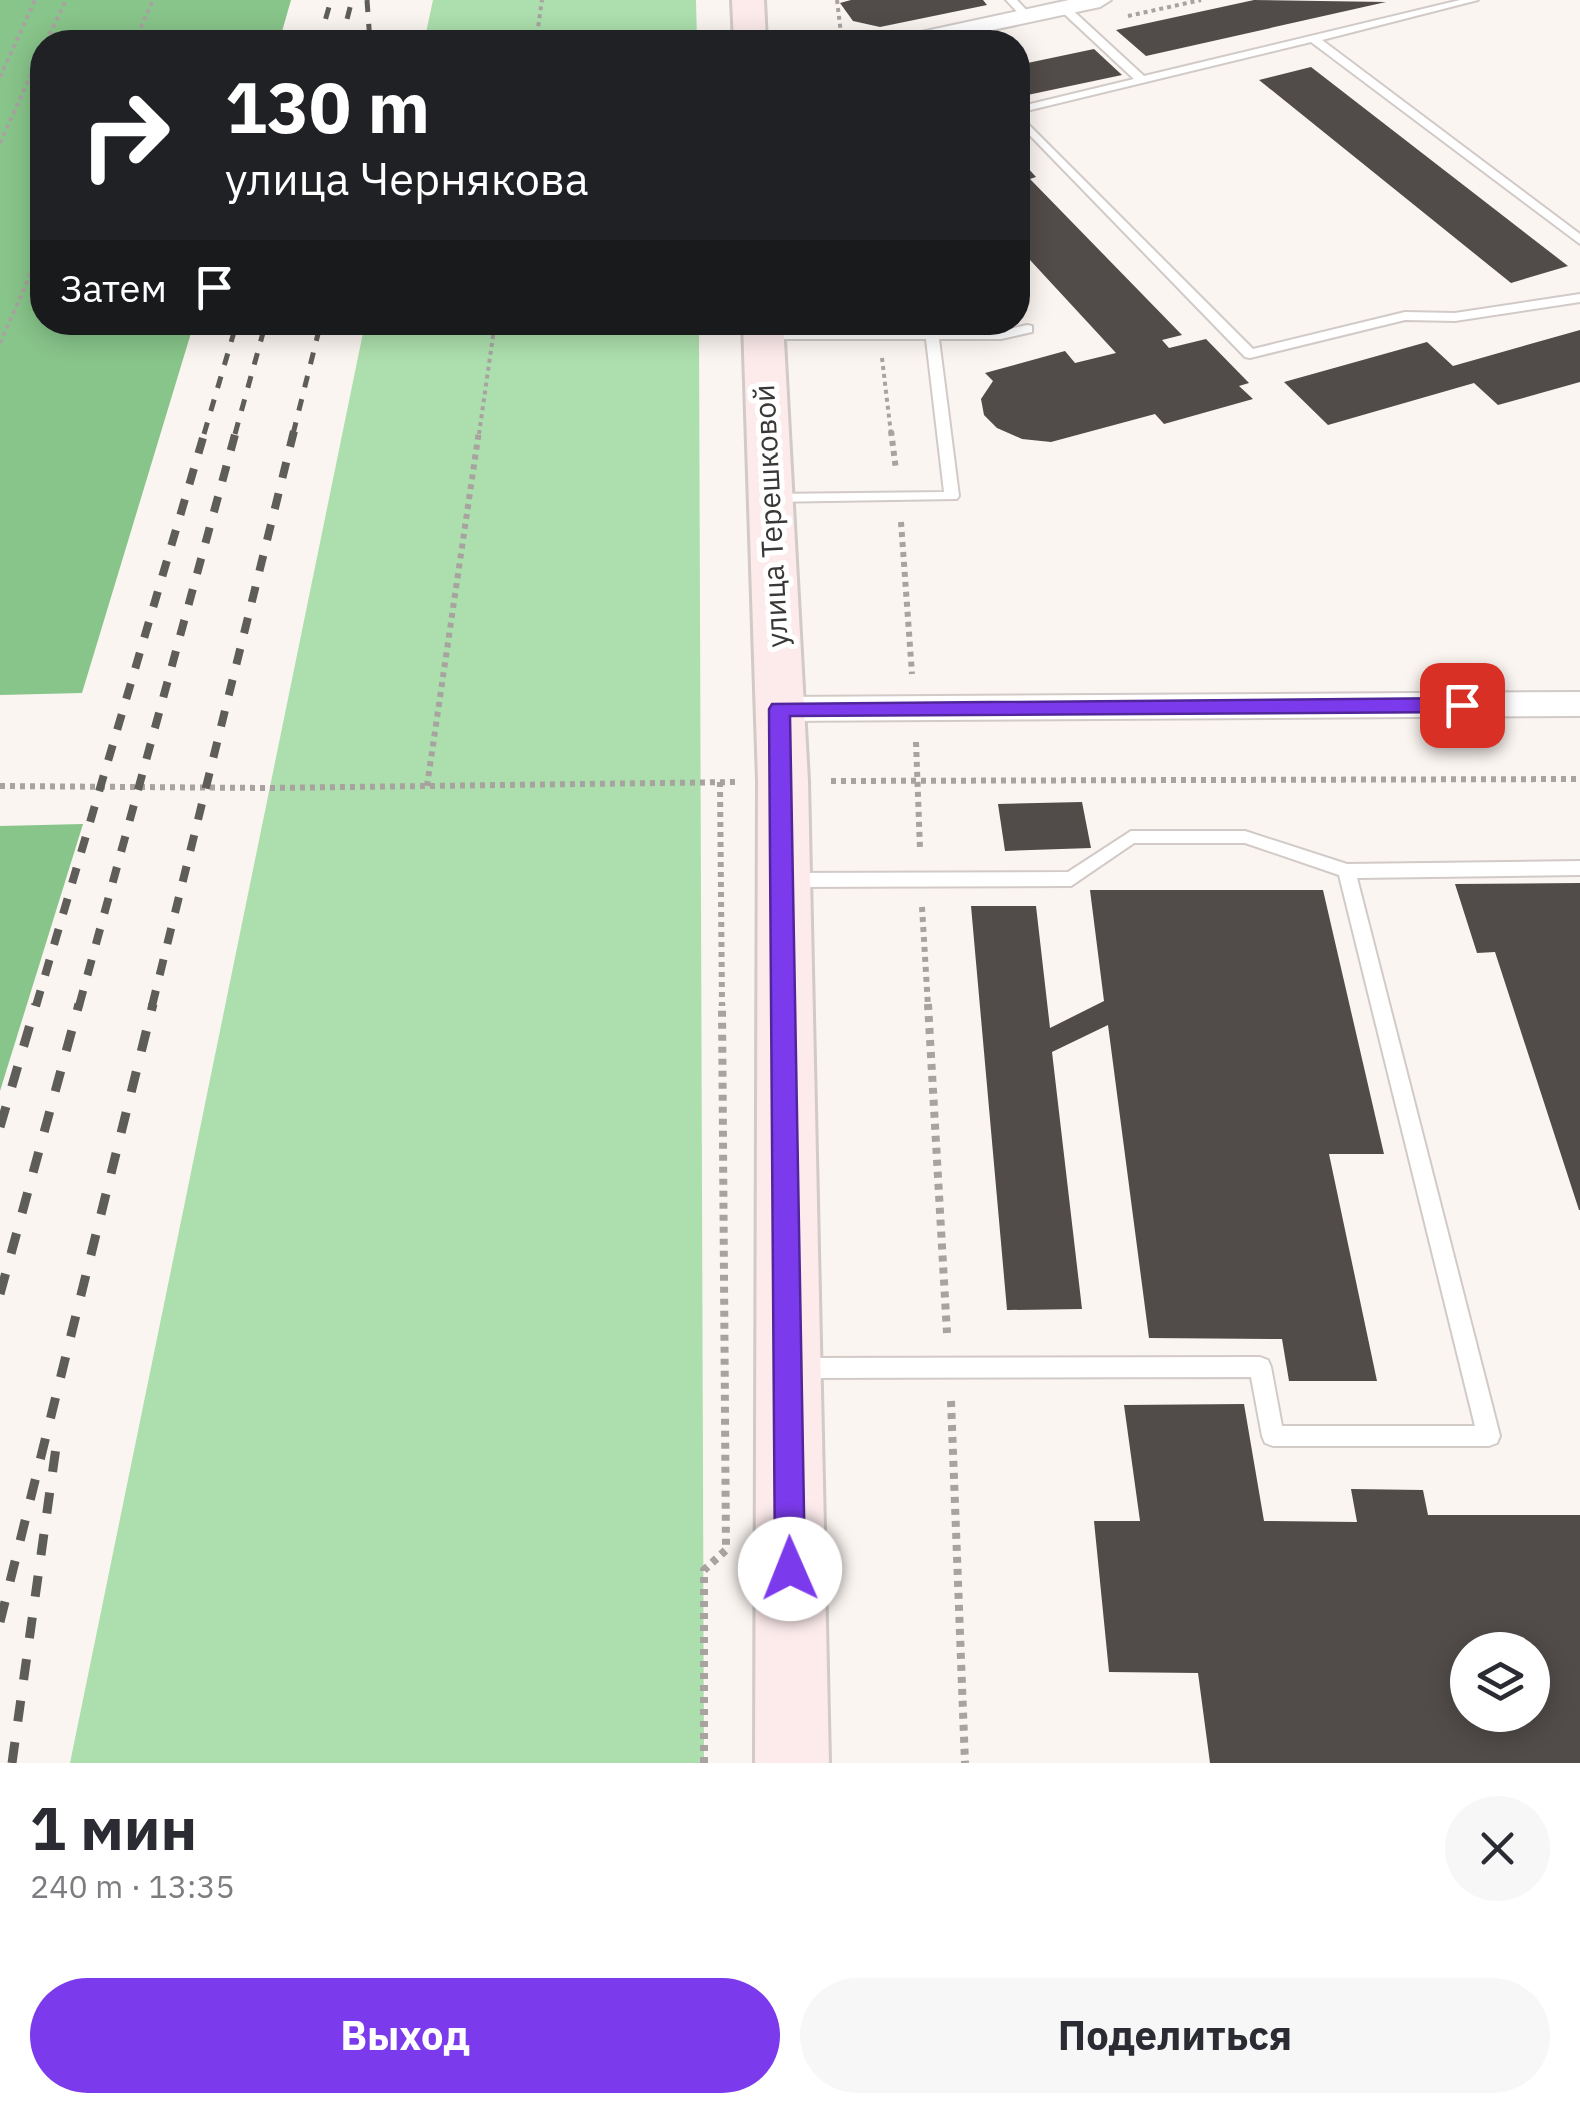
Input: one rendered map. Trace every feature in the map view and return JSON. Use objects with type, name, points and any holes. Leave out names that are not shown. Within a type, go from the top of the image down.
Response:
[{"type":"main road","points":[[748,0],[749,30]]},
{"type":"main road","name":"улица Терешковой","points":[[763,335],[783,781],[792,1763]]},
{"type":"street","points":[[947,30],[1019,8],[1083,3]]},
{"type":"street","points":[[780,709],[1580,704]]},
{"type":"lane","points":[[1030,111],[1473,0]]},
{"type":"lane","points":[[1083,3],[1142,80]]},
{"type":"lane","points":[[1314,39],[1580,240]]},
{"type":"lane","points":[[1030,126],[1250,354],[1405,316],[1455,317],[1580,298]]},
{"type":"lane","points":[[863,335],[1001,335]]},
{"type":"lane","points":[[771,500],[952,496],[932,336]]},
{"type":"lane","points":[[784,880],[1071,879],[1131,838],[1246,837],[1347,871],[1580,868]]},
{"type":"lane","points":[[788,1368],[1260,1367],[1273,1436],[1489,1436],[1347,871]]},
{"type":"path","points":[[0,77],[35,0]]},
{"type":"path","points":[[52,30],[66,0]]},
{"type":"path","points":[[139,30],[153,0]]},
{"type":"path","points":[[538,30],[542,0]]},
{"type":"path","points":[[837,0],[841,30]]},
{"type":"path","points":[[0,143],[30,77]]},
{"type":"path","points":[[0,343],[30,275]]},
{"type":"path","points":[[427,786],[493,335]]},
{"type":"path","points":[[880,336],[900,497],[919,780],[920,879],[949,1367],[966,1763]]},
{"type":"path","points":[[0,786],[1580,779]]},
{"type":"path","points":[[704,1763],[704,1570],[726,1550],[720,782]]},
{"type":"green space","points":[[0,0],[291,0],[282,30],[30,30],[30,335],[190,335],[82,693],[0,695]]},
{"type":"green space","points":[[433,0],[696,0],[697,30],[427,30]]},
{"type":"green space","points":[[363,335],[699,335],[704,1763],[70,1763]]},
{"type":"green space","points":[[83,824],[0,1091],[0,826]]},
{"type":"building","points":[[983,0],[987,5],[880,27],[853,21],[840,3]]},
{"type":"building","points":[[1254,0],[1386,2],[1146,56],[1116,30]]},
{"type":"building","points":[[1094,49],[1122,75],[1030,94],[1030,62]]},
{"type":"building","points":[[1311,67],[1568,266],[1511,283],[1259,80]]},
{"type":"building","points":[[1030,179],[1182,335],[1162,340],[1169,348],[1206,339],[1249,383],[1239,386],[1253,399],[1164,424],[1155,414],[1051,442],[1022,439],[997,428],[984,415],[981,399],[993,381],[985,373],[1065,351],[1075,363],[1116,353],[1030,260]]},
{"type":"building","points":[[1580,330],[1580,382],[1498,405],[1474,383],[1328,425],[1284,382],[1427,342],[1453,366]]},
{"type":"building","points":[[1082,802],[1091,848],[1005,851],[998,804]]},
{"type":"building","points":[[1580,883],[1579,1210],[1495,952],[1477,953],[1455,884]]},
{"type":"building","points":[[1090,890],[1323,890],[1384,1154],[1329,1154],[1377,1381],[1289,1381],[1282,1339],[1149,1338],[1108,1025],[1052,1052],[1082,1309],[1007,1310],[971,906],[1036,906],[1050,1028],[1104,1001]]},
{"type":"building","points":[[1244,1404],[1264,1521],[1357,1522],[1351,1489],[1423,1490],[1428,1515],[1580,1515],[1580,1763],[1210,1763],[1198,1673],[1109,1672],[1094,1521],[1140,1521],[1124,1405]]},
{"type":"railway","points":[[322,30],[331,0]]},
{"type":"railway","points":[[344,30],[352,0]]},
{"type":"railway","points":[[367,0],[369,30]]},
{"type":"railway","points":[[204,434],[233,335]]},
{"type":"railway","points":[[235,434],[262,335]]},
{"type":"railway","points":[[293,434],[318,335]]},
{"type":"railway","points":[[36,1006],[205,431]]},
{"type":"railway","points":[[79,1006],[236,431]]},
{"type":"railway","points":[[152,1006],[294,431]]},
{"type":"railway","points":[[0,1127],[36,1004]]},
{"type":"railway","points":[[0,1294],[79,1004]]},
{"type":"railway","points":[[0,1622],[153,1004]]},
{"type":"railway","points":[[12,1763],[57,1440]]},
{"type":"route","points":[[790,1569],[780,709],[1462,705]]}]
